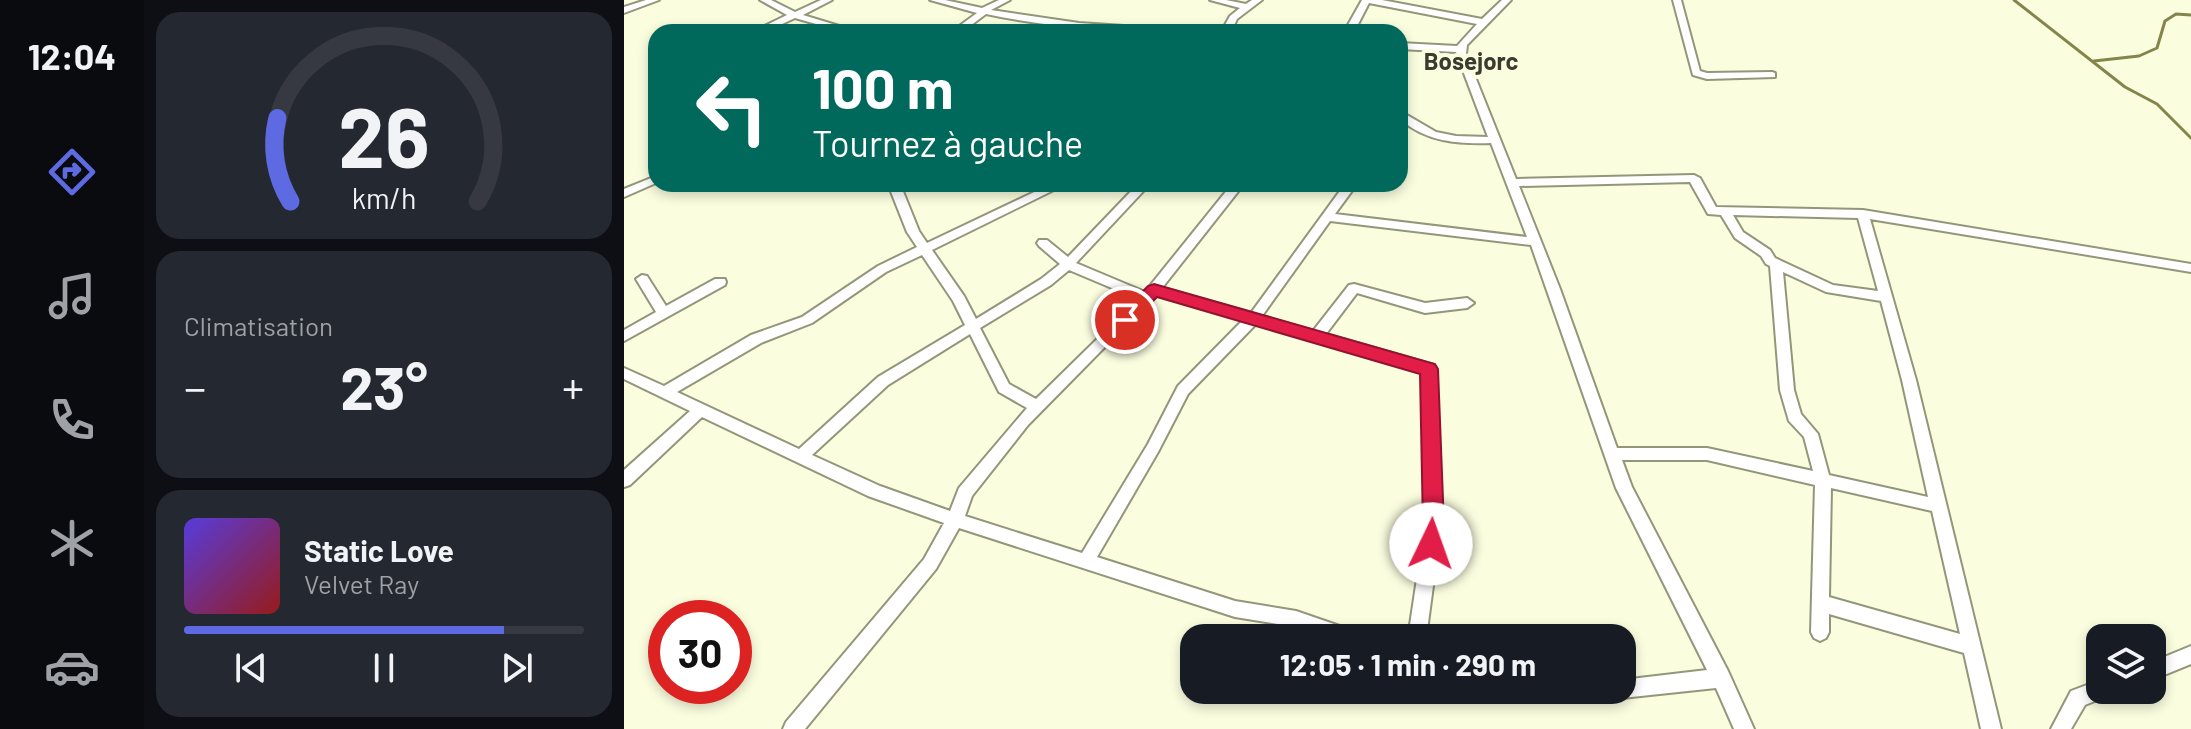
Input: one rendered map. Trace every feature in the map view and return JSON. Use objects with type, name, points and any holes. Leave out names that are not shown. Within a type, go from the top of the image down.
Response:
[{"type":"street","points":[[624,10],[652,0]]},
{"type":"street","points":[[764,0],[794,15],[826,24]]},
{"type":"street","points":[[774,24],[828,0]]},
{"type":"street","points":[[934,0],[1031,24]]},
{"type":"street","points":[[967,24],[1006,0]]},
{"type":"street","points":[[1214,0],[1246,7]]},
{"type":"street","points":[[1230,24],[1233,18],[1258,0]]},
{"type":"street","points":[[1354,24],[1367,0],[1412,4],[1482,22]]},
{"type":"street","points":[[1460,49],[1482,22],[1507,0]]},
{"type":"street","points":[[1677,0],[1696,73],[1707,76],[1772,75]]},
{"type":"street","points":[[1408,46],[1460,49]]},
{"type":"street","points":[[1460,49],[1536,242],[1624,488],[1744,729]]},
{"type":"street","points":[[1408,122],[1425,134],[1495,140]]},
{"type":"street","points":[[1512,183],[1694,178],[1712,211],[1863,214],[2191,268]]},
{"type":"street","points":[[624,193],[648,182]]},
{"type":"street","points":[[898,192],[924,249],[959,299],[1004,388],[1037,407]]},
{"type":"street","points":[[665,392],[756,339],[807,320],[882,269],[1043,192]]},
{"type":"street","points":[[801,456],[883,381],[1046,282],[1068,264],[1136,192]]},
{"type":"street","points":[[793,729],[930,564],[955,520],[965,493],[1037,407],[1150,294],[1232,192]]},
{"type":"street","points":[[1086,561],[1153,448],[1183,390],[1254,318],[1346,192]]},
{"type":"street","points":[[1725,211],[1739,235],[1776,264],[1831,289],[1885,297]]},
{"type":"street","points":[[1863,214],[1939,506],[1991,729]]},
{"type":"street","points":[[1330,217],[1536,242]]},
{"type":"street","points":[[1043,243],[1068,264],[1150,294],[1254,318],[1429,369],[1433,526],[1419,624]]},
{"type":"street","points":[[1776,264],[1787,390],[1794,417],[1811,434],[1823,481],[1820,632]]},
{"type":"street","points":[[642,279],[664,313]]},
{"type":"street","points":[[624,336],[720,282]]},
{"type":"street","points":[[1317,336],[1354,288],[1425,308],[1467,303]]},
{"type":"street","points":[[624,373],[874,491],[1235,609],[1310,624]]},
{"type":"street","points":[[624,480],[701,409]]},
{"type":"street","points":[[1611,454],[1707,454],[1939,506]]},
{"type":"street","points":[[1821,603],[1970,646]]},
{"type":"street","points":[[2166,665],[2191,655]]},
{"type":"street","points":[[1636,687],[1721,678]]},
{"type":"street","points":[[2061,729],[2078,698],[2086,695]]},
{"type":"waterway","points":[[2014,0],[2125,87],[2157,104],[2191,138]]},
{"type":"waterway","points":[[2094,61],[2139,56],[2157,48],[2165,21],[2176,14],[2191,15]]},
{"type":"district","name":"Bosejorc","points":[[1471,62]]},
{"type":"route","points":[[1125,320],[1154,290],[1429,369],[1431,544]]}]
